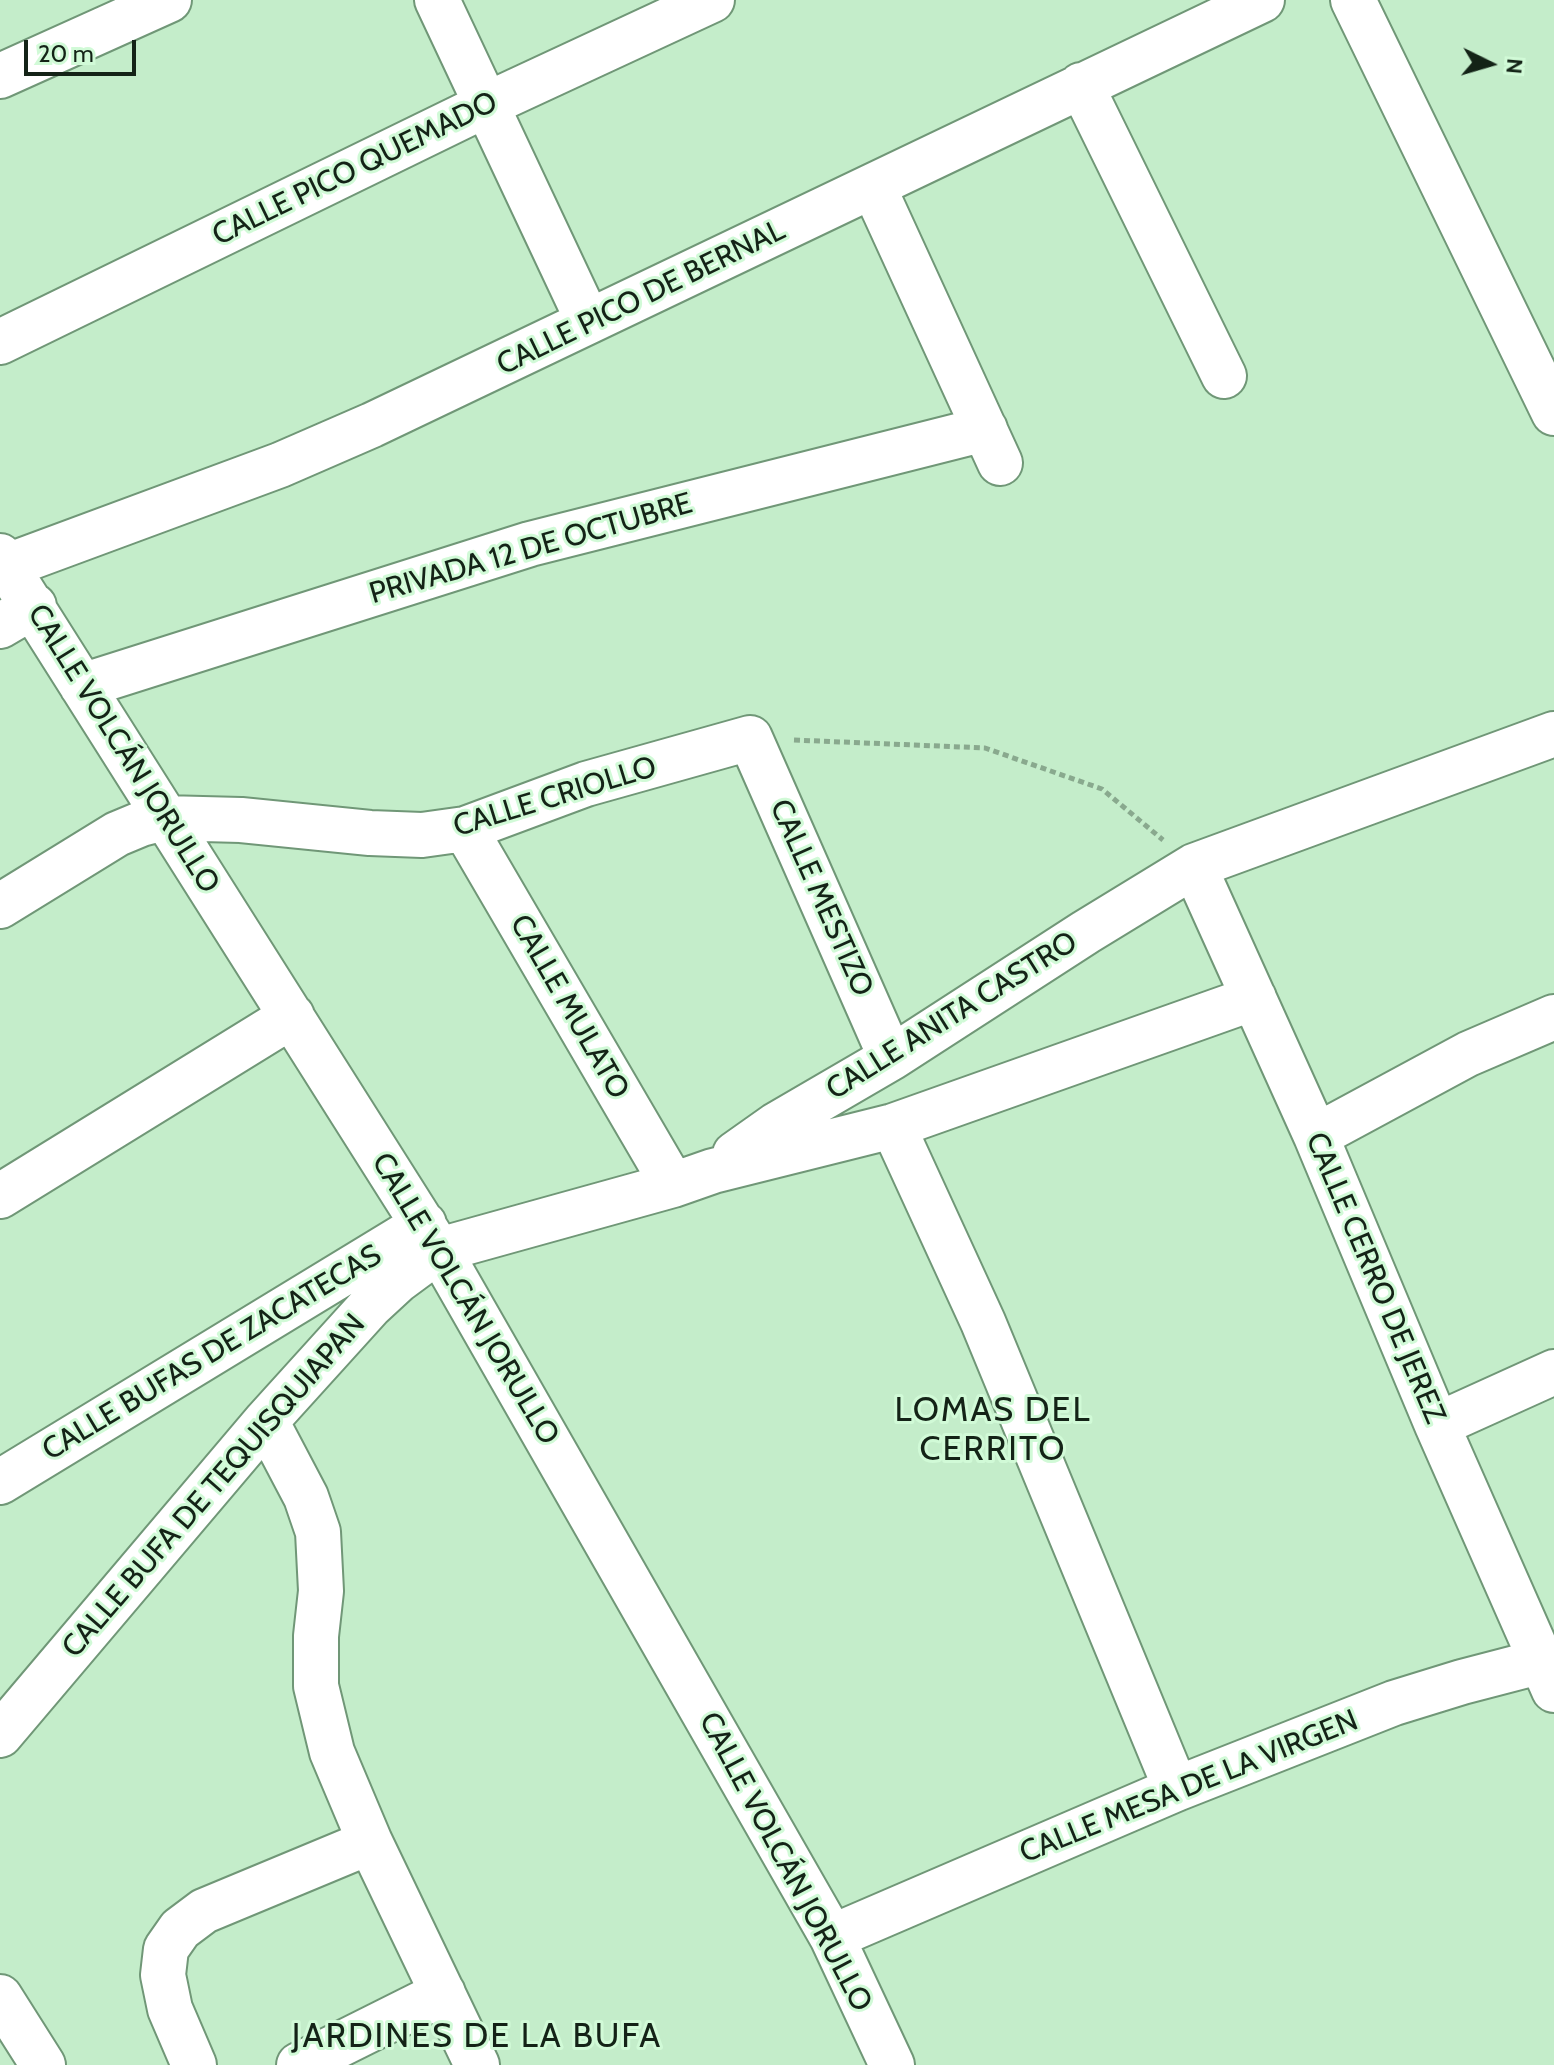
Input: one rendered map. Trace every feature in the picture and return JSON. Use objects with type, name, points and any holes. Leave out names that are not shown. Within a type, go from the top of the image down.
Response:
[{"type":"street","points":[[0,76],[169,0]]},
{"type":"street","points":[[437,0],[588,321]]},
{"type":"street","name":"CALLE PICO QUEMADO","points":[[0,342],[488,104],[712,0]]},
{"type":"street","name":"CALLE PICO DE BERNAL","points":[[3,561],[280,465],[477,377],[588,321],[1262,0]]},
{"type":"street","points":[[1353,0],[1554,413]]},
{"type":"street","points":[[1081,85],[1224,376]]},
{"type":"street","name":"PRIVADA 12 DE OCTUBRE","points":[[82,686],[530,544],[992,446],[873,186]]},
{"type":"street","name":"CALLE VOLCÁN JORULLO","points":[[3,561],[17,616],[82,686],[432,1237],[832,1937],[892,2065]]},
{"type":"street","name":"CALLE ANITA CASTRO","points":[[693,1178],[891,1058],[1194,866],[1554,734]]},
{"type":"street","name":"CALLE CRIOLLO","points":[[0,906],[117,834],[164,818],[241,820],[422,835],[465,829],[586,784],[750,738]]},
{"type":"street","name":"CALLE MESTIZO","points":[[750,738],[891,1058]]},
{"type":"street","name":"CALLE MULATO","points":[[465,829],[693,1178]]},
{"type":"street","name":"CALLE CERRO DE JEREZ","points":[[1194,866],[1316,1136],[1437,1425],[1550,1670]]},
{"type":"street","name":"CALLE ANITA CASTRO","points":[[432,1237],[693,1178],[893,1126],[1254,998]]},
{"type":"street","points":[[0,1196],[292,1016]]},
{"type":"street","points":[[1316,1136],[1468,1054],[1554,1017]]},
{"type":"street","points":[[893,1126],[983,1322],[1176,1789]]},
{"type":"street","name":"CALLE BUFA DE TEQUISQUIAPAN","points":[[0,1735],[266,1421],[371,1305],[397,1281],[432,1237]]},
{"type":"street","name":"CALLE BUFAS DE ZACATECAS","points":[[0,1482],[432,1237]]},
{"type":"street","points":[[1437,1425],[1554,1372]]},
{"type":"street","points":[[266,1421],[306,1497],[318,1532],[321,1591],[316,1636],[316,1686],[332,1752],[370,1842],[477,2065]]},
{"type":"street","name":"CALLE MESA DE LA VIRGEN","points":[[832,1937],[1176,1789],[1394,1703],[1462,1682],[1550,1670]]},
{"type":"street","points":[[194,2065],[170,2009],[163,1975],[166,1949],[180,1929],[204,1911],[370,1842]]},
{"type":"street","points":[[299,2065],[443,1993]]},
{"type":"street","points":[[0,1997],[43,2065]]},
{"type":"path","points":[[750,738],[985,748],[1102,789],[1194,866]]},
{"type":"district","name":"LOMAS DEL CERRITO","points":[[993,1430]]},
{"type":"district","name":"JARDINES DE LA BUFA","points":[[477,2037]]}]
